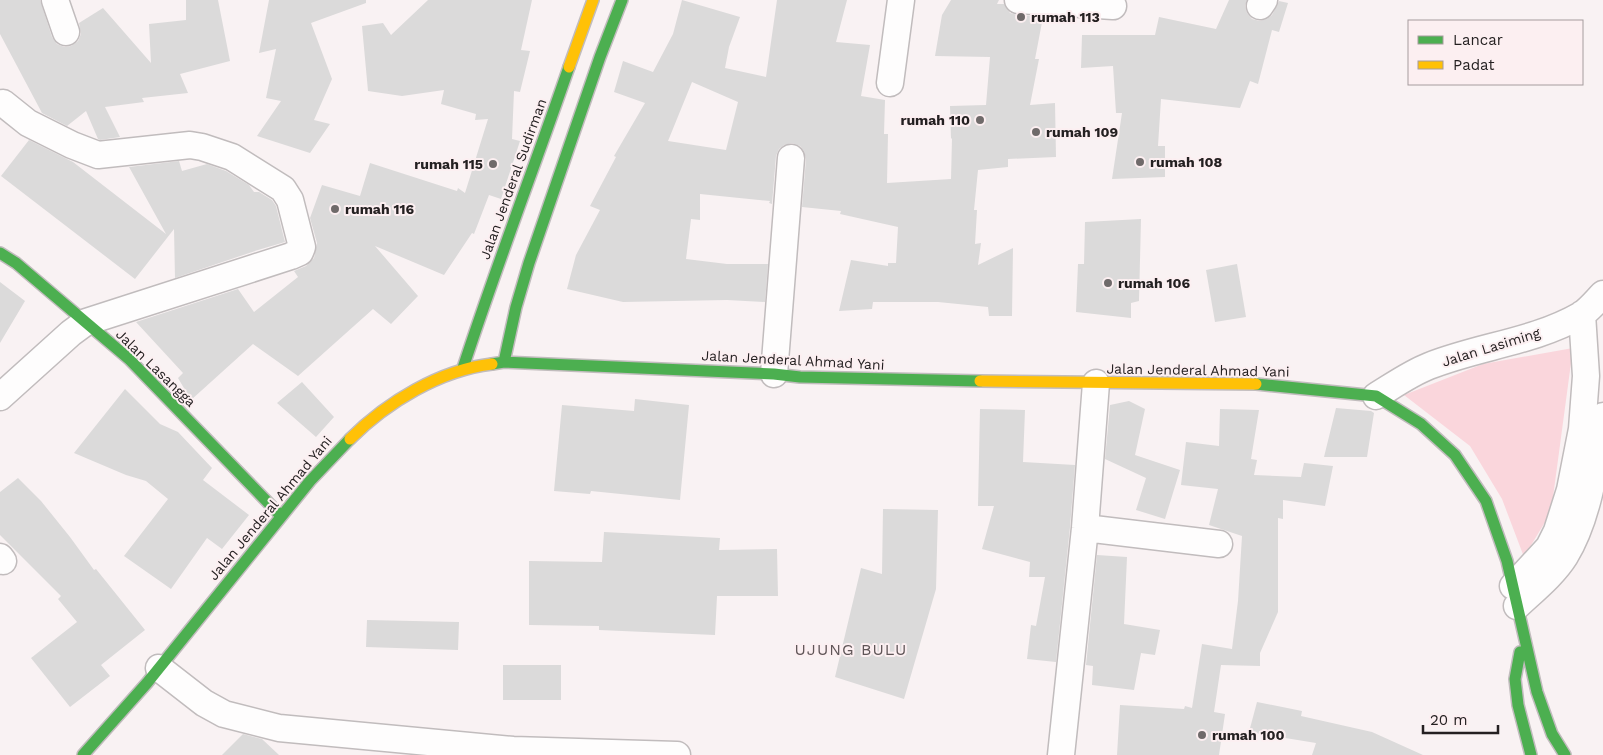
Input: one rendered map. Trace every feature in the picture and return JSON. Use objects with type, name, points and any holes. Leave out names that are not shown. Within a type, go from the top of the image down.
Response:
[{"type":"main road","name":"Jalan Jenderal Sudirman","points":[[463,368],[494,274],[524,197],[593,0]]},
{"type":"main road","points":[[504,362],[516,307],[529,263],[600,56],[622,0]]},
{"type":"main road","name":"Jalan Lasangga","points":[[0,254],[16,263],[129,359],[281,516]]},
{"type":"main road","name":"Jalan Jenderal Ahmad Yani","points":[[83,755],[159,668],[313,476],[344,442],[374,417],[411,391],[463,368],[504,362],[774,374],[800,377],[1260,384],[1376,396],[1421,424],[1454,456],[1486,501],[1507,561],[1537,692],[1552,734],[1565,755]]},
{"type":"main road","name":"Jalan Jenderal Ahmad Yani","points":[[1523,636],[1516,679],[1518,705],[1531,755]]},
{"type":"street","points":[[55,0],[66,32]]},
{"type":"street","points":[[890,83],[901,0]]},
{"type":"street","points":[[1018,0],[1113,6]]},
{"type":"street","points":[[0,104],[3,103],[28,122],[72,145],[98,155],[190,145],[232,156],[283,189],[290,200],[302,247],[297,254],[86,322],[71,333],[0,397]]},
{"type":"street","points":[[774,374],[792,158]]},
{"type":"street","name":"Jalan Lasiming","points":[[1376,396],[1429,366],[1488,347],[1533,336],[1582,314],[1603,294]]},
{"type":"street","points":[[1515,596],[1549,547],[1557,531],[1570,490],[1582,429],[1586,376],[1582,314]]},
{"type":"street","points":[[1061,755],[1085,528],[1096,383]]},
{"type":"street","points":[[1515,596],[1546,580],[1564,558],[1575,539],[1588,495],[1603,416]]},
{"type":"street","points":[[1085,528],[1219,544]]},
{"type":"street","points":[[159,668],[204,703],[224,714],[279,728],[512,753],[677,755]]},
{"type":"shaded area","points":[[1573,348],[1551,512],[1524,557],[1502,499],[1470,446],[1404,395],[1483,364]]},
{"type":"building","points":[[0,0],[40,0],[52,37],[57,44],[64,47],[71,46],[78,41],[81,34],[79,23],[103,8],[151,63],[149,24],[186,20],[186,0],[218,0],[230,61],[180,74],[188,93],[142,98],[144,102],[105,107],[120,137],[100,140],[86,111],[67,126],[42,113],[0,34]]},
{"type":"building","points":[[269,0],[366,0],[366,3],[311,23],[332,79],[314,120],[330,124],[310,153],[257,136],[281,101],[266,98],[276,49],[259,53]]},
{"type":"building","points":[[428,0],[532,0],[521,50],[530,51],[520,92],[514,91],[512,139],[520,141],[501,199],[489,195],[474,234],[472,233],[444,275],[375,246],[418,296],[391,324],[373,309],[298,376],[253,344],[191,400],[178,378],[183,373],[136,322],[238,289],[254,312],[298,277],[294,271],[306,266],[314,258],[317,243],[310,218],[322,185],[360,196],[370,163],[457,191],[458,188],[465,193],[488,119],[475,120],[476,114],[441,104],[444,90],[402,96],[368,91],[362,26],[383,23],[391,35]]},
{"type":"building","points":[[682,0],[740,17],[729,47],[725,68],[766,77],[777,0],[847,0],[836,42],[870,45],[861,96],[885,100],[884,134],[888,134],[887,183],[951,179],[952,138],[950,106],[986,105],[990,57],[935,56],[942,15],[951,0],[999,0],[997,4],[1004,4],[1010,13],[1043,17],[1035,59],[1039,59],[1030,105],[1055,103],[1056,157],[1008,159],[1008,167],[978,170],[974,210],[977,210],[975,244],[981,243],[978,265],[1013,248],[1012,316],[989,316],[988,307],[938,302],[873,302],[872,309],[839,311],[851,260],[888,266],[888,263],[896,263],[898,227],[840,214],[841,211],[802,207],[806,159],[804,151],[800,146],[792,143],[784,145],[779,149],[776,156],[772,204],[769,203],[770,201],[700,194],[700,220],[691,219],[686,259],[727,264],[768,264],[765,302],[727,300],[623,302],[567,289],[576,255],[600,210],[590,206],[616,157],[614,156],[645,103],[614,92],[623,61],[653,72],[673,34]],"holes":[[[692,82],[738,102],[726,150],[668,141]]]},
{"type":"building","points":[[1229,0],[1247,0],[1245,6],[1247,13],[1252,19],[1260,21],[1272,15],[1279,1],[1288,3],[1279,32],[1272,30],[1258,84],[1250,81],[1240,108],[1161,99],[1158,146],[1165,146],[1165,177],[1112,179],[1122,113],[1116,113],[1113,66],[1081,68],[1082,35],[1155,35],[1159,17],[1216,29]]},
{"type":"building","points":[[29,140],[73,162],[166,234],[129,167],[179,161],[182,171],[207,164],[226,171],[249,185],[254,192],[259,192],[272,200],[276,206],[285,242],[175,278],[174,229],[135,279],[1,176]]},
{"type":"building","name":"rumah 106","points":[[1141,219],[1139,301],[1131,303],[1131,318],[1076,312],[1078,264],[1084,264],[1085,222]]},
{"type":"building","points":[[1237,264],[1246,317],[1215,322],[1206,270]]},
{"type":"building","points":[[0,282],[25,301],[0,343]]},
{"type":"building","points":[[302,382],[334,417],[316,437],[277,403]]},
{"type":"building","points":[[125,389],[160,424],[178,432],[212,468],[203,480],[249,515],[222,549],[207,538],[171,589],[124,556],[168,499],[146,481],[126,475],[74,453]]},
{"type":"building","points":[[635,399],[689,405],[680,500],[591,491],[590,494],[554,491],[562,405],[634,411]]},
{"type":"building","points":[[1129,401],[1145,409],[1135,455],[1180,470],[1165,519],[1136,510],[1146,478],[1105,459],[1110,405]]},
{"type":"building","points":[[1336,408],[1371,411],[1374,413],[1367,457],[1324,457]]},
{"type":"building","points":[[980,409],[1025,410],[1023,462],[1075,465],[1056,662],[1027,659],[1031,625],[1036,626],[1045,577],[1029,577],[1030,562],[982,549],[994,506],[978,506]]},
{"type":"building","points":[[1220,409],[1259,410],[1251,459],[1257,460],[1254,475],[1301,477],[1304,463],[1333,466],[1325,506],[1283,500],[1283,519],[1278,518],[1278,612],[1260,653],[1260,666],[1221,665],[1214,712],[1225,714],[1219,755],[1117,755],[1120,705],[1184,709],[1185,706],[1192,708],[1202,644],[1232,649],[1238,601],[1242,536],[1209,525],[1218,489],[1181,485],[1186,442],[1219,446]]},
{"type":"building","points":[[18,478],[41,501],[94,570],[96,569],[145,630],[101,665],[110,676],[70,707],[31,658],[77,622],[58,599],[61,596],[0,535],[0,492]]},
{"type":"building","points":[[883,509],[938,510],[936,589],[904,699],[835,677],[861,568],[882,574]]},
{"type":"building","points":[[604,532],[720,538],[719,550],[777,549],[778,596],[717,596],[715,635],[599,630],[599,626],[529,625],[529,561],[602,562]]},
{"type":"building","points":[[1097,555],[1127,557],[1124,624],[1160,630],[1155,655],[1141,653],[1134,690],[1092,685],[1093,666],[1086,665]]},
{"type":"building","points":[[367,620],[459,622],[458,650],[366,647]]},
{"type":"building","points":[[503,665],[561,665],[561,700],[503,700]]},
{"type":"building","points":[[1257,702],[1302,711],[1301,716],[1372,732],[1423,755],[1312,755],[1316,743],[1249,732]]},
{"type":"building","points":[[243,734],[262,739],[279,755],[222,755]]},
{"type":"traffic: fast","points":[[504,362],[516,307],[529,263],[600,57],[622,0]]},
{"type":"traffic: fast","points":[[463,368],[569,67]]},
{"type":"traffic: fast","points":[[0,253],[16,263],[129,359],[281,516]]},
{"type":"traffic: fast","points":[[492,364],[504,362],[774,374],[800,377],[980,381]]},
{"type":"traffic: fast","points":[[1256,384],[1376,396],[1421,424],[1455,455],[1486,501],[1507,561],[1537,692],[1552,734],[1565,755]]},
{"type":"traffic: fast","points":[[83,755],[147,683],[310,481],[350,439]]},
{"type":"traffic: fast","points":[[1520,652],[1515,679],[1518,705],[1531,755]]},
{"type":"traffic: slow","points":[[569,67],[593,0]]},
{"type":"traffic: slow","points":[[350,439],[380,413],[415,390],[453,373],[472,367],[492,364]]},
{"type":"traffic: slow","points":[[980,381],[1256,384]]},
{"type":"place","name":"rumah 113","points":[[1021,17]]},
{"type":"place","name":"rumah 110","points":[[980,120]]},
{"type":"place","name":"rumah 109","points":[[1036,132]]},
{"type":"place","name":"rumah 108","points":[[1140,162]]},
{"type":"place","name":"rumah 115","points":[[493,164]]},
{"type":"place","name":"rumah 116","points":[[335,209]]},
{"type":"place","name":"rumah 106","points":[[1108,283]]},
{"type":"place","name":"rumah 100","points":[[1202,735]]},
{"type":"district","name":"UJUNG BULU","points":[[851,649]]}]
